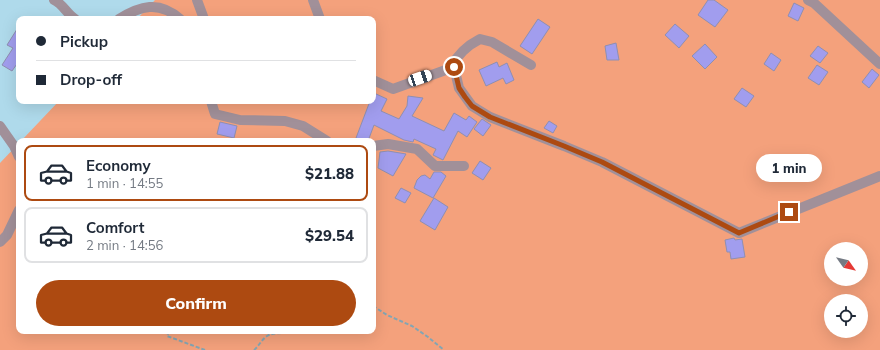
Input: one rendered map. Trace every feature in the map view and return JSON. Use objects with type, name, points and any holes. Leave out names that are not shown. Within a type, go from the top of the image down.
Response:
[{"type":"street","points":[[54,0],[58,2],[69,16]]},
{"type":"street","points":[[197,0],[203,16]]},
{"type":"street","points":[[313,0],[319,16]]},
{"type":"street","points":[[813,1],[880,64]]},
{"type":"street","points":[[125,16],[141,8],[154,6],[165,8],[176,16]]},
{"type":"street","points":[[531,65],[492,42],[480,39],[470,44],[463,51],[456,59],[454,67],[459,88],[472,106],[490,117],[602,162],[739,233],[880,176]]},
{"type":"street","points":[[376,82],[393,90],[454,67]]},
{"type":"street","points":[[205,104],[210,113],[240,120],[285,121],[303,126],[323,138]]},
{"type":"street","points":[[212,104],[215,114]]},
{"type":"street","points":[[0,126],[16,150]]},
{"type":"street","points":[[376,146],[388,144],[417,149],[435,166],[464,166]]},
{"type":"street","points":[[0,242],[7,235],[16,216]]},
{"type":"path","points":[[376,308],[386,315],[412,326],[444,350]]},
{"type":"path","points":[[168,334],[167,336],[205,350]]},
{"type":"path","points":[[254,350],[269,334],[287,334]]},
{"type":"shaded area","points":[[155,0],[880,0],[880,350],[0,350],[0,163],[16,146],[16,334],[376,334],[376,138],[24,138],[56,104],[376,104],[376,16],[140,16]]},
{"type":"building","points":[[708,0],[714,0],[728,10],[715,27],[698,15]]},
{"type":"building","points":[[794,3],[804,8],[798,21],[788,16]]},
{"type":"building","points":[[538,19],[550,27],[532,54],[520,46]]},
{"type":"building","points":[[675,24],[689,36],[679,48],[665,35]]},
{"type":"building","points":[[16,31],[16,65],[12,71],[2,65],[13,48],[7,45]]},
{"type":"building","points":[[616,43],[619,60],[607,60],[605,46]]},
{"type":"building","points":[[705,44],[717,57],[705,69],[692,56]]},
{"type":"building","points":[[818,46],[828,53],[820,63],[810,56]]},
{"type":"building","points":[[771,53],[781,60],[774,71],[764,64]]},
{"type":"building","points":[[497,62],[499,67],[507,63],[514,80],[506,84],[503,78],[486,86],[479,70]]},
{"type":"building","points":[[817,65],[828,72],[819,85],[808,78]]},
{"type":"building","points":[[872,69],[879,75],[869,88],[862,82]]},
{"type":"building","points":[[742,88],[754,96],[746,107],[734,99]]},
{"type":"building","points":[[376,94],[387,99],[381,111],[399,119],[407,106],[408,96],[423,98],[412,116],[444,131],[454,113],[466,120],[469,116],[477,122],[467,137],[458,131],[443,160],[433,155],[436,149],[414,139],[413,142],[404,140],[374,125],[369,138],[356,138],[369,104],[376,104]]},
{"type":"building","points":[[482,119],[491,125],[483,136],[474,129]]},
{"type":"building","points":[[549,121],[557,126],[553,133],[544,128]]},
{"type":"building","points":[[220,122],[237,126],[234,138],[217,134]]},
{"type":"building","points":[[388,151],[406,154],[393,176],[378,168],[380,152]]},
{"type":"building","points":[[480,161],[491,168],[483,180],[472,173]]},
{"type":"building","points":[[434,172],[441,172],[446,176],[433,198],[414,188],[417,180],[421,176],[425,175],[430,179]]},
{"type":"building","points":[[401,188],[411,193],[405,203],[395,198]]},
{"type":"building","points":[[434,198],[448,207],[435,230],[420,221]]},
{"type":"building","points":[[734,238],[735,240],[742,239],[745,257],[731,259],[730,252],[727,252],[725,240]]},
{"type":"route","points":[[454,67],[459,88],[465,97],[472,106],[490,117],[602,162],[739,233],[789,212]]}]
